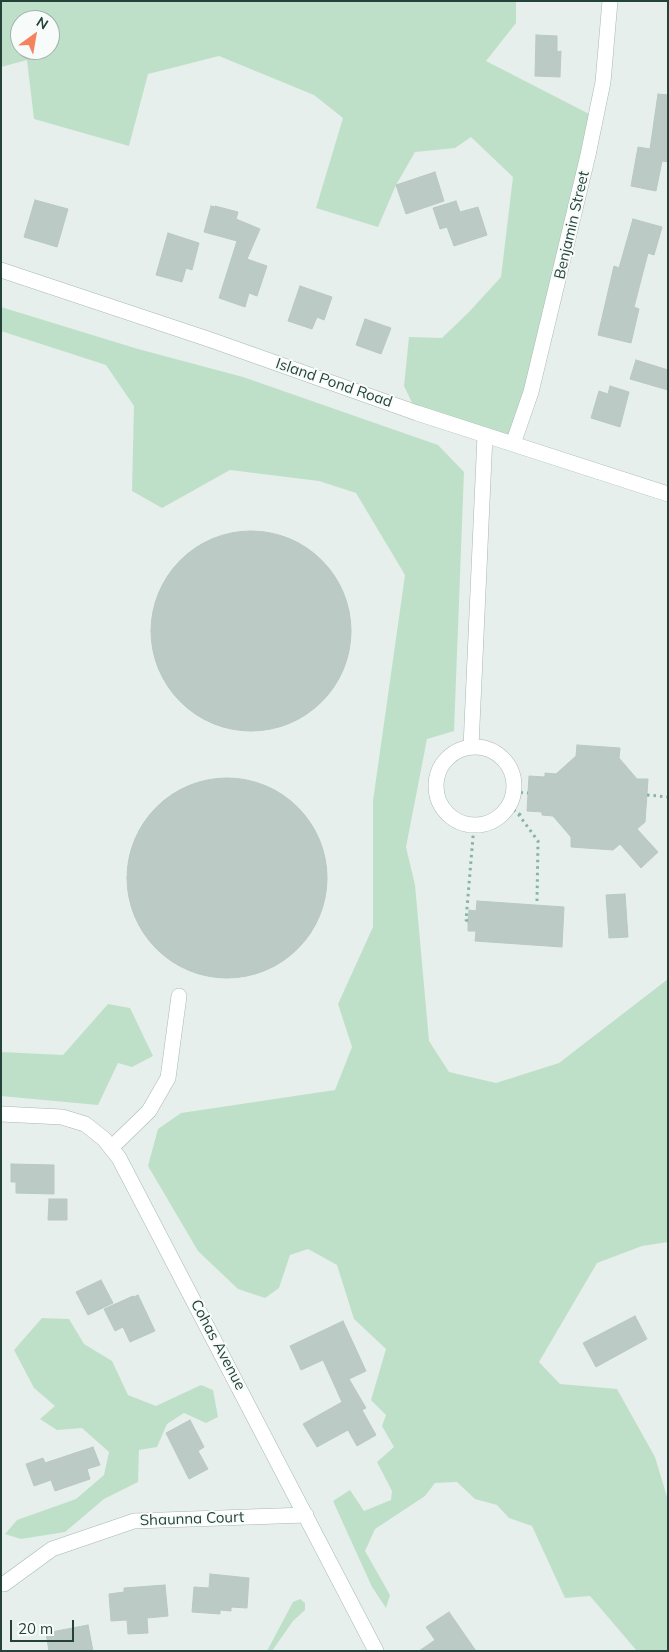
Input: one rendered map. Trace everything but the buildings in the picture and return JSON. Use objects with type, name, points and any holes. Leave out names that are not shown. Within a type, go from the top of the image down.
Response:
[{"type":"street","name":"Benjamin Street","points":[[513,444],[531,392],[588,155],[603,82],[610,1]]},
{"type":"street","name":"Island Pond Road","points":[[1,270],[194,334],[485,435],[668,494]]},
{"type":"street","points":[[471,747],[485,435]]},
{"type":"street","points":[[471,747],[484,748],[496,753],[507,762],[513,774],[518,803],[494,821],[483,825],[458,821],[447,814],[440,804],[436,792],[436,779],[440,767],[448,757],[458,750],[471,747]]},
{"type":"street","points":[[111,1148],[149,1111],[168,1078],[179,996]]},
{"type":"street","name":"Cohas Avenue","points":[[1,1114],[62,1117],[85,1124],[104,1139],[119,1158],[376,1651]]},
{"type":"street","name":"Shaunna Court","points":[[4,1584],[52,1549],[134,1521],[306,1515]]},
{"type":"path","points":[[646,795],[668,797]]},
{"type":"path","points":[[518,803],[538,841],[537,901]]},
{"type":"path","points":[[468,920],[466,920],[474,825]]},
{"type":"green space","points":[[1,1],[516,1],[516,23],[486,61],[595,117],[513,444],[417,413],[404,386],[409,337],[442,338],[501,277],[513,177],[471,137],[455,148],[415,152],[396,185],[378,227],[316,208],[343,118],[314,95],[219,56],[148,74],[129,146],[34,119],[27,60],[1,67]]},
{"type":"green space","points":[[1,307],[138,349],[243,377],[438,445],[464,472],[454,731],[427,739],[406,847],[415,885],[429,1041],[449,1072],[496,1083],[559,1063],[668,979],[668,1242],[642,1246],[597,1263],[539,1362],[560,1384],[617,1389],[655,1457],[668,1500],[668,1651],[637,1651],[590,1596],[565,1598],[532,1526],[509,1518],[497,1505],[475,1499],[457,1482],[435,1483],[425,1496],[375,1529],[365,1551],[390,1595],[386,1608],[372,1587],[333,1501],[350,1490],[364,1511],[391,1500],[392,1491],[377,1462],[394,1447],[382,1426],[386,1415],[371,1400],[386,1349],[354,1319],[337,1265],[308,1249],[290,1255],[279,1288],[265,1298],[238,1289],[198,1251],[148,1166],[158,1129],[181,1113],[335,1090],[352,1047],[338,1004],[373,927],[373,801],[405,575],[356,493],[319,481],[230,470],[162,508],[132,491],[134,406],[106,365],[1,331]]},
{"type":"green space","points":[[108,1004],[130,1008],[153,1056],[132,1067],[118,1063],[98,1105],[1,1096],[1,1052],[63,1055]]},
{"type":"green space","points":[[42,1318],[69,1319],[84,1344],[112,1361],[128,1395],[156,1406],[201,1385],[213,1390],[218,1417],[206,1423],[184,1413],[167,1424],[157,1447],[139,1450],[138,1482],[104,1499],[65,1532],[21,1539],[5,1534],[17,1520],[76,1499],[104,1475],[109,1452],[82,1428],[57,1430],[40,1419],[55,1406],[34,1388],[14,1350]]},
{"type":"green space","points":[[300,1599],[305,1603],[305,1610],[293,1621],[272,1651],[267,1651],[293,1602]]}]
